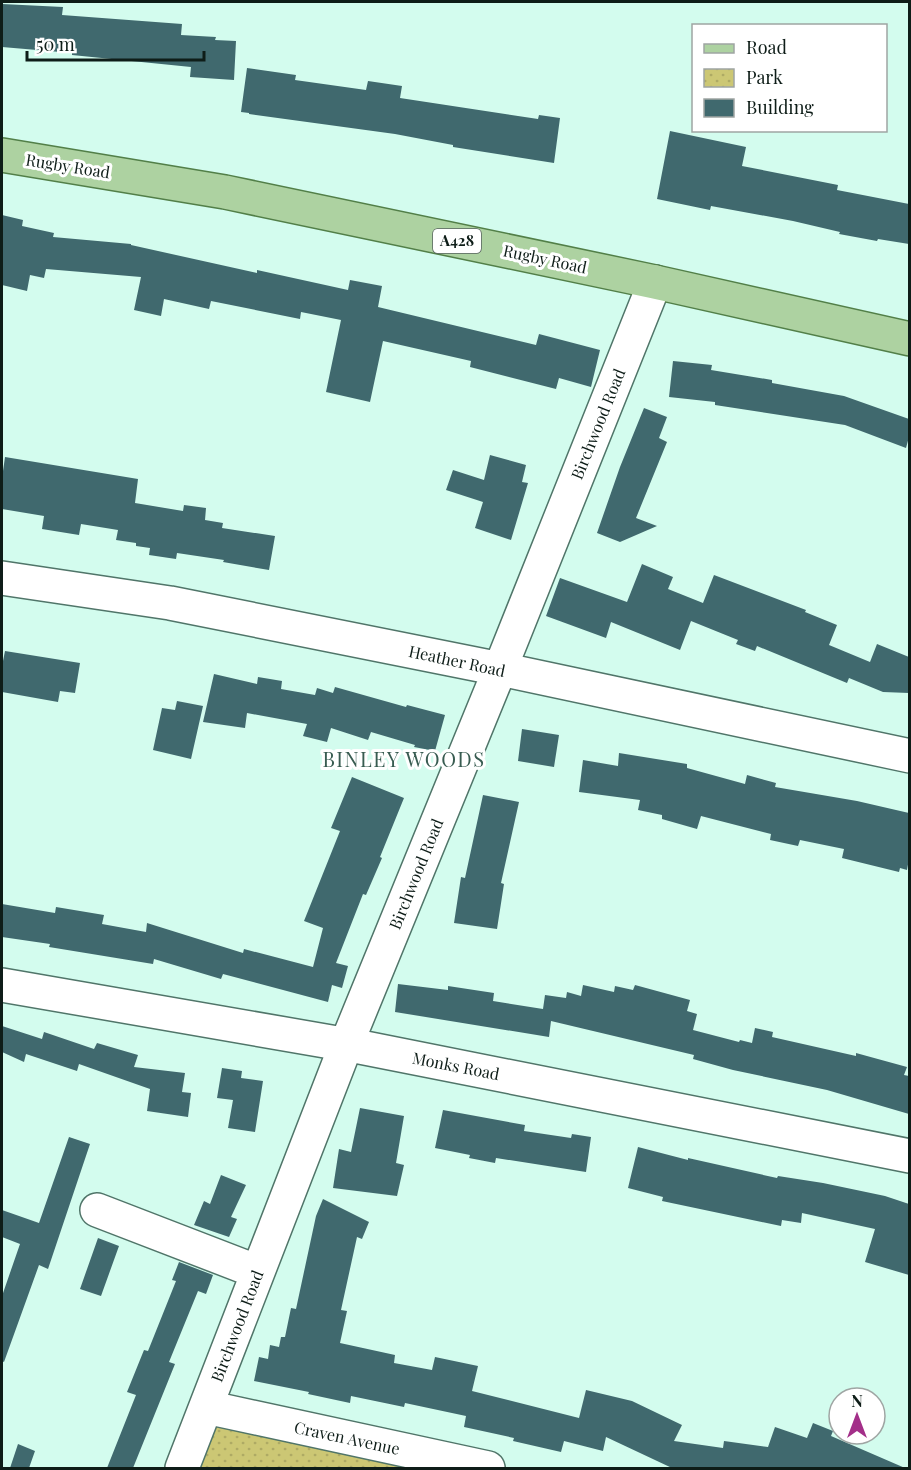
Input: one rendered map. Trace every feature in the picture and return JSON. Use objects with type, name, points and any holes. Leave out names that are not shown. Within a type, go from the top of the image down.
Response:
[{"type":"main road","name":"Rugby Road","points":[[2,155],[225,192],[655,282],[909,339]]},
{"type":"street","name":"Birchwood Road","points":[[182,1468],[346,1045],[655,282]]},
{"type":"street","name":"Heather Road","points":[[2,578],[170,603],[500,669],[909,756]]},
{"type":"street","name":"Monks Road","points":[[2,985],[346,1045],[909,1156]]},
{"type":"street","points":[[97,1210],[258,1272]]},
{"type":"street","name":"Craven Avenue","points":[[206,1407],[488,1468]]},
{"type":"green space","points":[[217,1421],[421,1468],[199,1468]]},
{"type":"building","points":[[2,4],[63,7],[62,15],[182,24],[181,35],[216,37],[215,40],[236,41],[234,80],[190,77],[191,67],[2,47]]},
{"type":"building","points":[[247,68],[296,75],[295,80],[366,90],[368,81],[402,86],[400,98],[538,119],[539,115],[560,118],[554,163],[453,147],[453,145],[395,134],[241,112]]},
{"type":"building","points":[[670,131],[746,147],[742,166],[838,185],[837,190],[909,204],[909,244],[878,239],[877,241],[839,234],[840,232],[793,221],[711,206],[710,210],[657,199]]},
{"type":"building","points":[[2,215],[23,220],[22,226],[54,233],[53,237],[131,244],[257,273],[257,270],[348,290],[350,280],[382,286],[378,307],[536,345],[539,334],[600,350],[591,387],[559,378],[556,389],[470,367],[471,361],[383,341],[370,402],[326,392],[341,320],[301,312],[300,319],[211,301],[209,309],[164,299],[161,316],[134,310],[141,277],[46,269],[44,278],[30,275],[27,291],[2,285]]},
{"type":"building","points":[[673,361],[712,365],[711,370],[772,380],[772,383],[844,396],[909,419],[909,437],[906,448],[845,425],[715,405],[715,402],[669,397]]},
{"type":"building","points":[[644,408],[667,417],[659,438],[667,442],[636,518],[657,526],[620,542],[597,533]]},
{"type":"building","points":[[490,455],[526,465],[522,482],[528,483],[511,540],[475,528],[483,502],[446,490],[453,470],[484,480]]},
{"type":"building","points":[[5,457],[138,479],[135,503],[183,511],[184,505],[206,508],[205,520],[223,523],[222,528],[275,536],[269,570],[177,553],[176,559],[149,555],[150,548],[116,540],[118,530],[81,524],[79,535],[42,529],[44,516],[2,509]]},
{"type":"building","points":[[642,564],[673,577],[668,589],[703,603],[714,575],[806,610],[805,612],[837,625],[829,645],[870,662],[877,644],[909,657],[909,693],[883,692],[849,678],[847,683],[757,646],[755,651],[736,644],[738,640],[691,621],[680,650],[611,622],[606,638],[546,616],[560,578],[627,602]]},
{"type":"building","points":[[5,651],[80,663],[75,693],[60,691],[58,702],[2,692],[2,666]]},
{"type":"building","points":[[214,674],[257,684],[258,677],[282,681],[281,689],[315,695],[317,688],[333,693],[335,687],[406,707],[407,705],[445,715],[435,751],[414,747],[415,745],[371,732],[368,740],[331,728],[327,742],[303,736],[307,724],[247,713],[245,728],[203,722]]},
{"type":"building","points":[[177,701],[203,706],[191,759],[153,750],[162,708],[175,710]]},
{"type":"building","points":[[522,729],[559,735],[554,767],[518,761]]},
{"type":"building","points":[[619,753],[687,764],[687,768],[745,784],[747,775],[776,783],[775,787],[857,801],[909,813],[907,870],[900,868],[899,872],[842,858],[844,849],[800,840],[798,846],[770,840],[771,834],[701,816],[697,829],[662,819],[662,815],[638,810],[640,800],[579,792],[583,760],[618,766]]},
{"type":"building","points":[[352,777],[404,798],[380,857],[382,858],[366,895],[363,894],[336,963],[348,966],[342,988],[332,985],[328,1002],[223,974],[221,979],[154,959],[153,964],[2,937],[2,904],[55,913],[56,907],[104,915],[102,924],[146,932],[147,923],[243,953],[244,949],[313,967],[323,928],[304,921],[340,831],[331,828]]},
{"type":"building","points":[[483,795],[519,802],[501,883],[504,884],[497,929],[454,923],[461,877],[465,878]]},
{"type":"building","points":[[398,984],[448,990],[448,986],[494,993],[493,1001],[543,1009],[545,995],[566,998],[567,992],[581,996],[583,985],[614,992],[615,986],[633,990],[635,985],[690,1000],[687,1011],[697,1014],[693,1030],[739,1042],[740,1040],[752,1043],[755,1028],[773,1032],[772,1037],[856,1056],[856,1053],[907,1067],[904,1075],[909,1076],[909,1114],[827,1090],[733,1070],[693,1059],[694,1055],[551,1021],[549,1037],[395,1012]]},
{"type":"building","points":[[2,1026],[42,1039],[44,1032],[94,1049],[97,1043],[138,1055],[134,1067],[185,1073],[182,1092],[191,1093],[188,1117],[147,1111],[150,1089],[79,1064],[77,1071],[26,1054],[24,1062],[2,1052]]},
{"type":"building","points":[[222,1068],[242,1071],[241,1078],[263,1081],[255,1132],[228,1128],[233,1100],[217,1098]]},
{"type":"building","points":[[360,1108],[404,1116],[396,1163],[404,1165],[397,1196],[333,1188],[339,1149],[351,1152]]},
{"type":"building","points":[[443,1110],[525,1125],[524,1131],[571,1138],[572,1134],[591,1137],[586,1172],[496,1158],[495,1163],[435,1148]]},
{"type":"building","points":[[69,1137],[90,1144],[48,1269],[39,1265],[4,1362],[2,1361],[2,1296],[20,1244],[2,1237],[2,1210],[39,1223]]},
{"type":"building","points":[[638,1147],[688,1160],[688,1158],[777,1178],[778,1176],[823,1183],[885,1196],[909,1204],[909,1275],[865,1262],[875,1229],[802,1213],[801,1223],[782,1220],[781,1226],[662,1201],[663,1197],[628,1188]]},
{"type":"building","points":[[221,1175],[246,1185],[231,1217],[237,1219],[229,1237],[194,1225],[204,1201],[210,1204]]},
{"type":"building","points":[[323,1199],[369,1222],[362,1239],[357,1237],[341,1310],[347,1311],[340,1343],[395,1355],[394,1363],[432,1370],[435,1357],[478,1366],[472,1391],[579,1418],[586,1390],[632,1401],[682,1425],[674,1441],[723,1448],[724,1441],[768,1447],[775,1427],[807,1438],[813,1423],[827,1429],[827,1446],[854,1446],[905,1468],[672,1468],[606,1437],[603,1451],[564,1441],[561,1452],[513,1441],[514,1438],[464,1427],[466,1416],[405,1403],[404,1407],[351,1396],[350,1403],[254,1381],[259,1357],[268,1359],[270,1345],[279,1347],[281,1337],[285,1337],[291,1308],[296,1309],[316,1216]]},
{"type":"building","points":[[98,1238],[119,1246],[101,1296],[80,1289]]},
{"type":"building","points":[[179,1262],[213,1275],[206,1294],[198,1291],[169,1362],[175,1364],[133,1468],[107,1468],[136,1395],[127,1392],[144,1350],[148,1351],[176,1281],[172,1280]]},
{"type":"building","points":[[18,1444],[35,1451],[29,1468],[10,1468]]},
{"type":"district","name":"BINLEY WOODS","points":[[404,760]]}]
